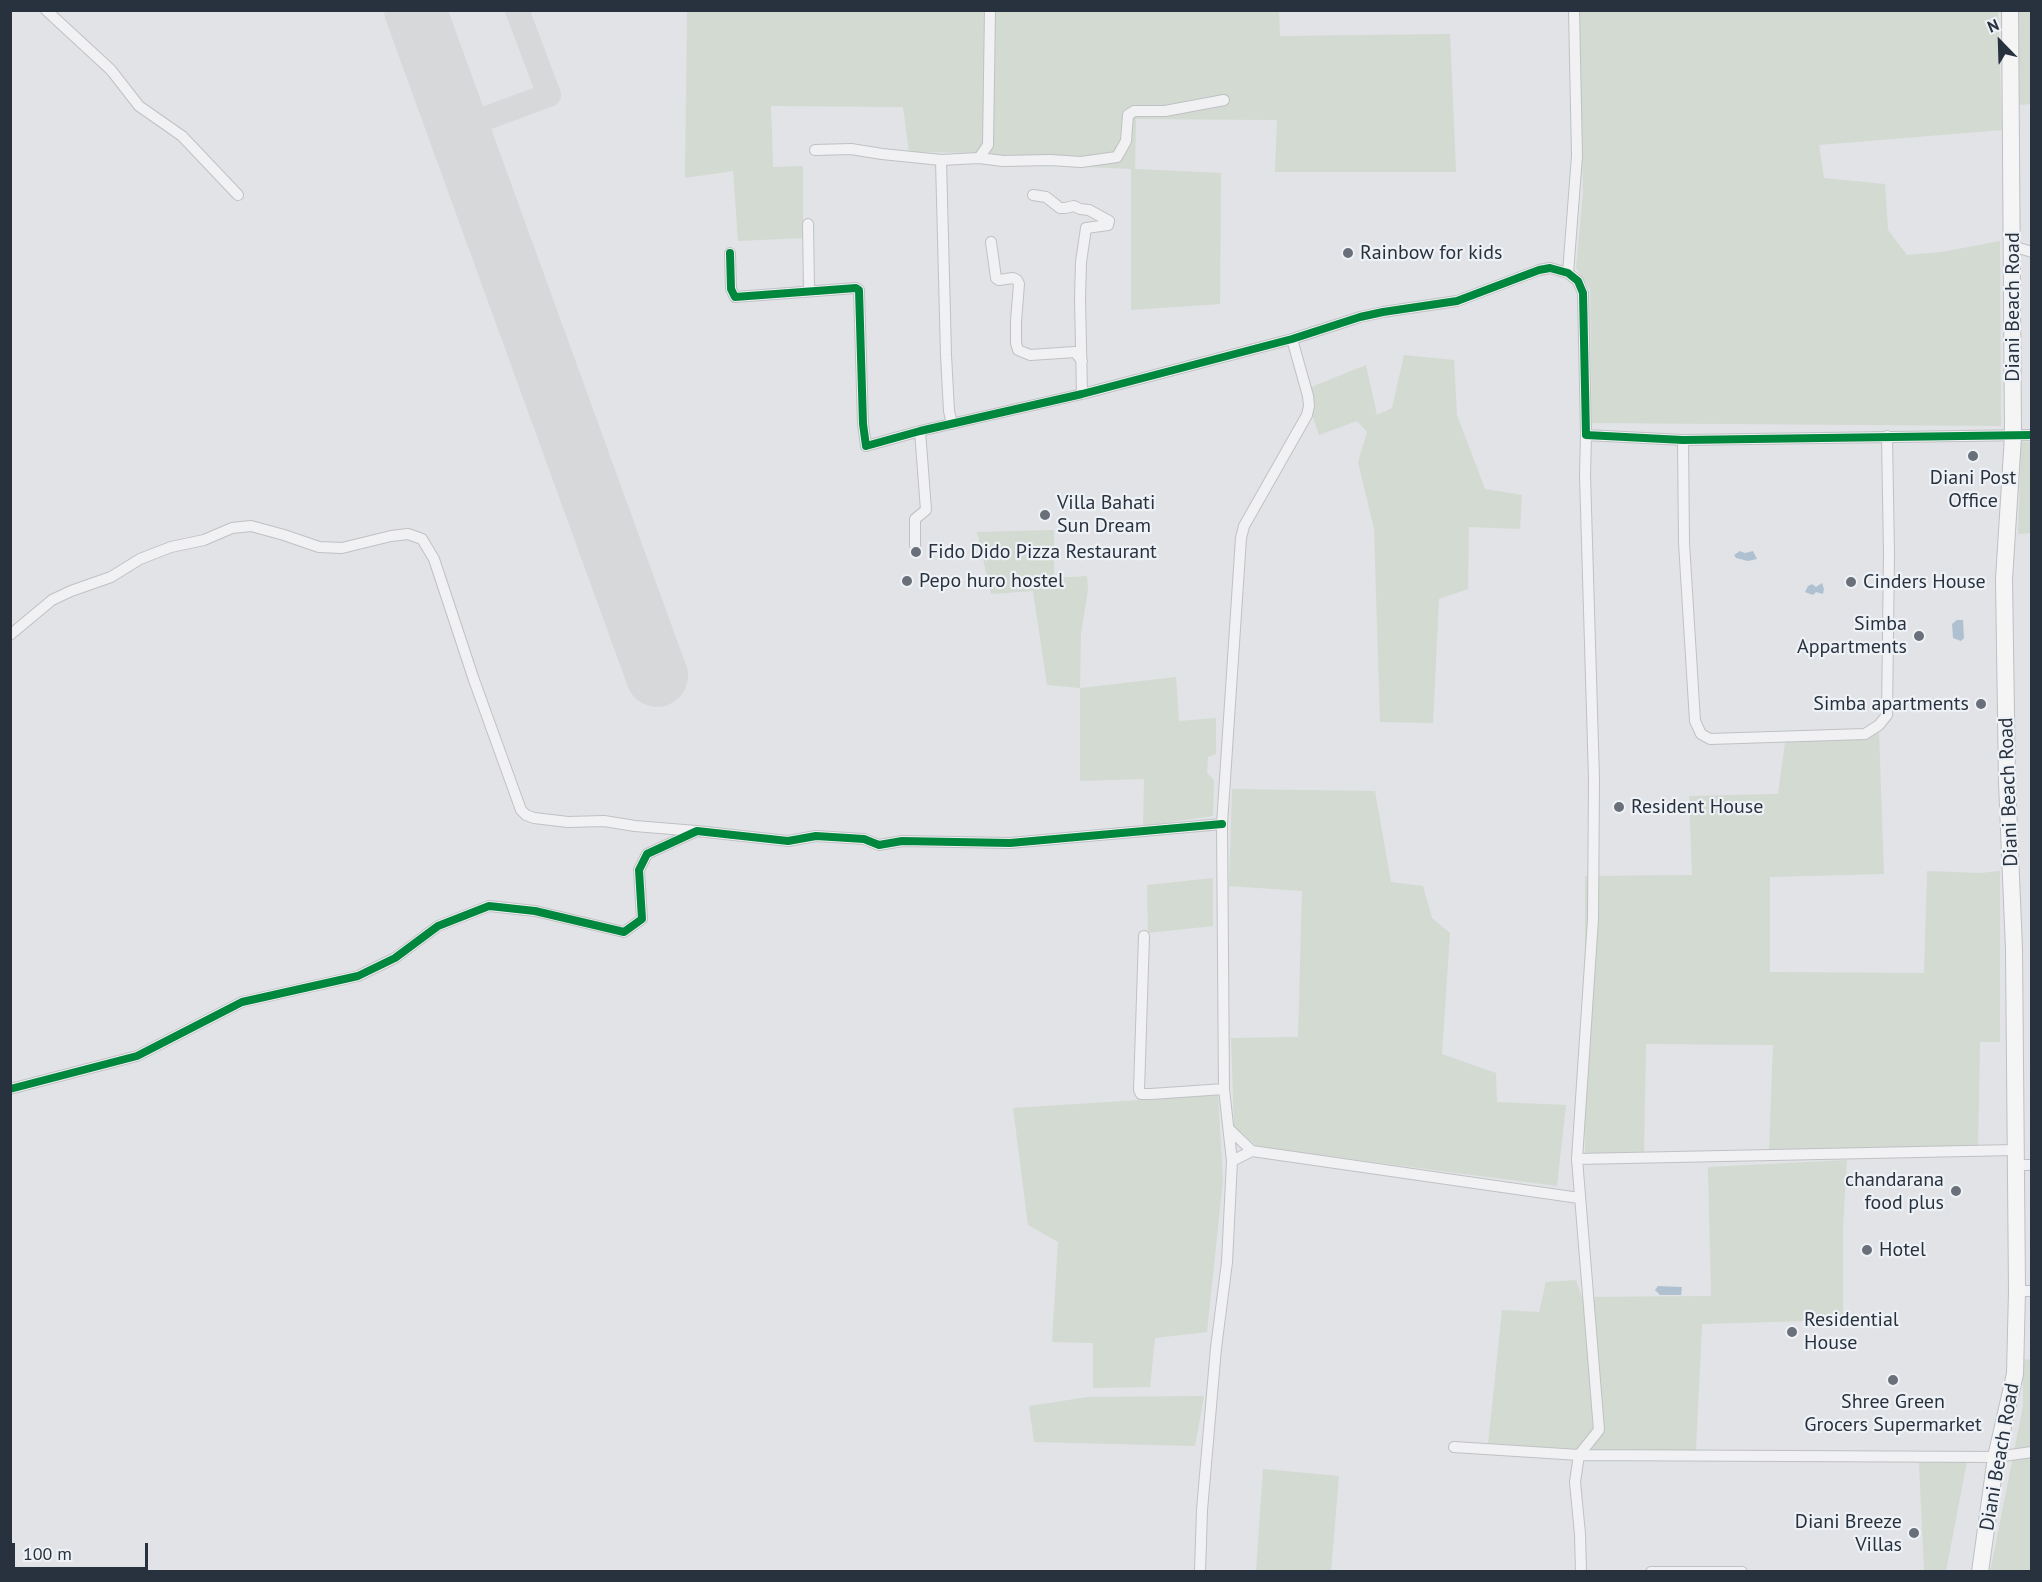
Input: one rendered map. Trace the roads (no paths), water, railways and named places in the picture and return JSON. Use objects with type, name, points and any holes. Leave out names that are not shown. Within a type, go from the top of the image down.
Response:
[{"type":"main road","name":"Diani Beach Road","points":[[1980,1572],[1996,1457],[2015,1374],[2024,1291],[2007,782],[2004,579],[2013,436],[2010,10]]},
{"type":"street","points":[[46,10],[111,70],[139,106],[182,136],[238,195]]},
{"type":"street","points":[[979,158],[988,146],[990,10]]},
{"type":"street","points":[[1568,273],[1577,156],[1574,10]]},
{"type":"street","points":[[815,150],[851,149],[940,160],[979,158],[1003,161],[1081,162],[1117,157],[1126,141],[1128,115],[1134,111],[1166,111],[1224,100]]},
{"type":"street","points":[[940,160],[946,355],[949,411],[952,424]]},
{"type":"street","points":[[1033,195],[1046,197],[1060,208],[1074,206],[1089,210],[1109,221],[1108,225],[1086,228],[1081,262],[1080,298],[1082,394]]},
{"type":"street","points":[[808,224],[809,291]]},
{"type":"street","points":[[992,242],[996,278],[999,280],[1013,278],[1019,284],[1016,321],[1018,350],[1030,355],[1075,352],[1083,362]]},
{"type":"street","points":[[2012,246],[2031,252]]},
{"type":"street","points":[[730,253],[731,290],[735,297],[856,288],[860,292],[863,424],[866,446],[920,431],[1082,394],[1292,339],[1360,317],[1457,301],[1539,270],[1550,268],[1568,273],[1578,281],[1583,293],[1585,475],[1594,779],[1593,919],[1577,1160],[1599,1430],[1579,1455],[1575,1482],[1581,1572]]},
{"type":"street","points":[[1200,1572],[1202,1510],[1216,1348],[1227,1262],[1232,1161],[1224,1089],[1222,824],[1241,538],[1244,526],[1307,415],[1308,396],[1292,339]]},
{"type":"street","points":[[915,545],[915,519],[926,510],[920,431]]},
{"type":"street","points":[[1586,435],[1683,440],[2031,435]]},
{"type":"street","points":[[1683,440],[1684,543],[1695,721],[1701,734],[1710,739],[1865,734],[1879,725],[1887,715],[1889,554],[1887,436]]},
{"type":"street","points":[[10,635],[44,607],[71,591],[111,577],[140,559],[171,547],[204,540],[232,528],[251,526],[319,548],[342,548],[408,534],[422,539],[434,559],[474,680],[521,810],[534,818],[568,822],[604,820],[635,826],[788,841],[816,836],[864,839],[879,845],[902,841],[1010,843],[1222,824]]},
{"type":"street","points":[[10,1089],[137,1056],[242,1002],[358,976],[395,958],[438,926],[489,906],[535,911],[624,933],[642,919],[639,870],[647,854],[697,831]]},
{"type":"street","points":[[1144,936],[1139,1090],[1141,1094],[1224,1089]]},
{"type":"street","points":[[1229,1129],[1251,1151]]},
{"type":"street","points":[[1232,1161],[1251,1151],[1579,1198]]},
{"type":"street","points":[[1577,1160],[2020,1160]]},
{"type":"street","points":[[1454,1446],[1579,1455],[1996,1457],[2031,1452]]},
{"type":"street","points":[[1652,1572],[1742,1572]]},
{"type":"water","points":[[1740,551],[1745,553],[1753,551],[1757,559],[1748,561],[1736,558],[1734,555]]},
{"type":"water","points":[[1822,583],[1823,594],[1816,592],[1813,595],[1805,592],[1808,586],[1812,584],[1816,587]]},
{"type":"water","points":[[1957,620],[1963,620],[1964,638],[1961,641],[1953,638],[1952,624]]},
{"type":"water","points":[[1658,1286],[1682,1287],[1681,1295],[1660,1295],[1655,1290]]},
{"type":"place","name":"Rainbow for kids","points":[[1348,253]]},
{"type":"place","name":"Diani Post Office","points":[[1973,456]]},
{"type":"place","name":"Villa Bahati Sun Dream","points":[[1045,515]]},
{"type":"place","name":"Fido Dido Pizza Restaurant","points":[[916,552]]},
{"type":"place","name":"Pepo huro hostel","points":[[907,581]]},
{"type":"place","name":"Cinders House","points":[[1851,582]]},
{"type":"place","name":"Simba Appartments","points":[[1919,636]]},
{"type":"place","name":"Simba apartments","points":[[1981,704]]},
{"type":"place","name":"Resident House","points":[[1619,807]]},
{"type":"place","name":"chandarana food plus","points":[[1956,1191]]},
{"type":"place","name":"Hotel","points":[[1867,1250]]},
{"type":"place","name":"Residential House","points":[[1792,1332]]},
{"type":"place","name":"Shree Green Grocers Supermarket","points":[[1893,1380]]},
{"type":"place","name":"Diani Breeze Villas","points":[[1914,1533]]}]
